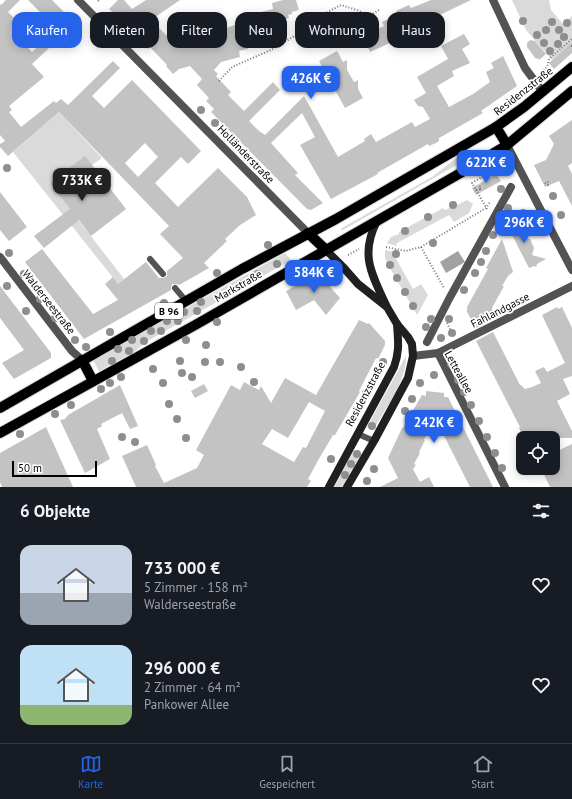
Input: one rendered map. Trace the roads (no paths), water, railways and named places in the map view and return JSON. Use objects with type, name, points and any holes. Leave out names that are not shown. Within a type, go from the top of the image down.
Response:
[{"type":"main road","name":"Residenzstraße","points":[[507,145],[496,127],[543,92],[572,67]]},
{"type":"main road","name":"B 96","points":[[507,145],[572,91]]},
{"type":"main road","name":"Markstraße","points":[[0,408],[186,301],[336,219],[496,127]]},
{"type":"main road","name":"Markstraße","points":[[0,433],[202,321],[507,145]]},
{"type":"main road","points":[[377,221],[370,233],[368,258],[372,276],[387,307]]},
{"type":"main road","name":"Holländerstraße","points":[[308,233],[358,284],[387,307],[397,324]]},
{"type":"main road","name":"Residenzstraße","points":[[329,487],[394,366],[398,355],[399,346],[397,324]]},
{"type":"main road","points":[[347,487],[408,378],[413,356],[412,344],[397,324]]},
{"type":"main road","points":[[82,360],[94,381]]},
{"type":"street","name":"Holländerstraße","points":[[78,0],[308,233]]},
{"type":"street","points":[[493,0],[525,68],[543,92]]},
{"type":"street","points":[[507,145],[572,270]]},
{"type":"street","points":[[427,342],[511,187]]},
{"type":"street","name":"Walderseestraße","points":[[0,257],[72,351],[82,360]]},
{"type":"street","name":"Fahlandgasse","points":[[438,353],[572,286]]},
{"type":"street","name":"Letteallee","points":[[413,356],[438,353],[505,487]]},
{"type":"lane","points":[[150,259],[163,274]]},
{"type":"lane","points":[[175,288],[186,301]]},
{"type":"lane","points":[[358,434],[374,441]]}]
